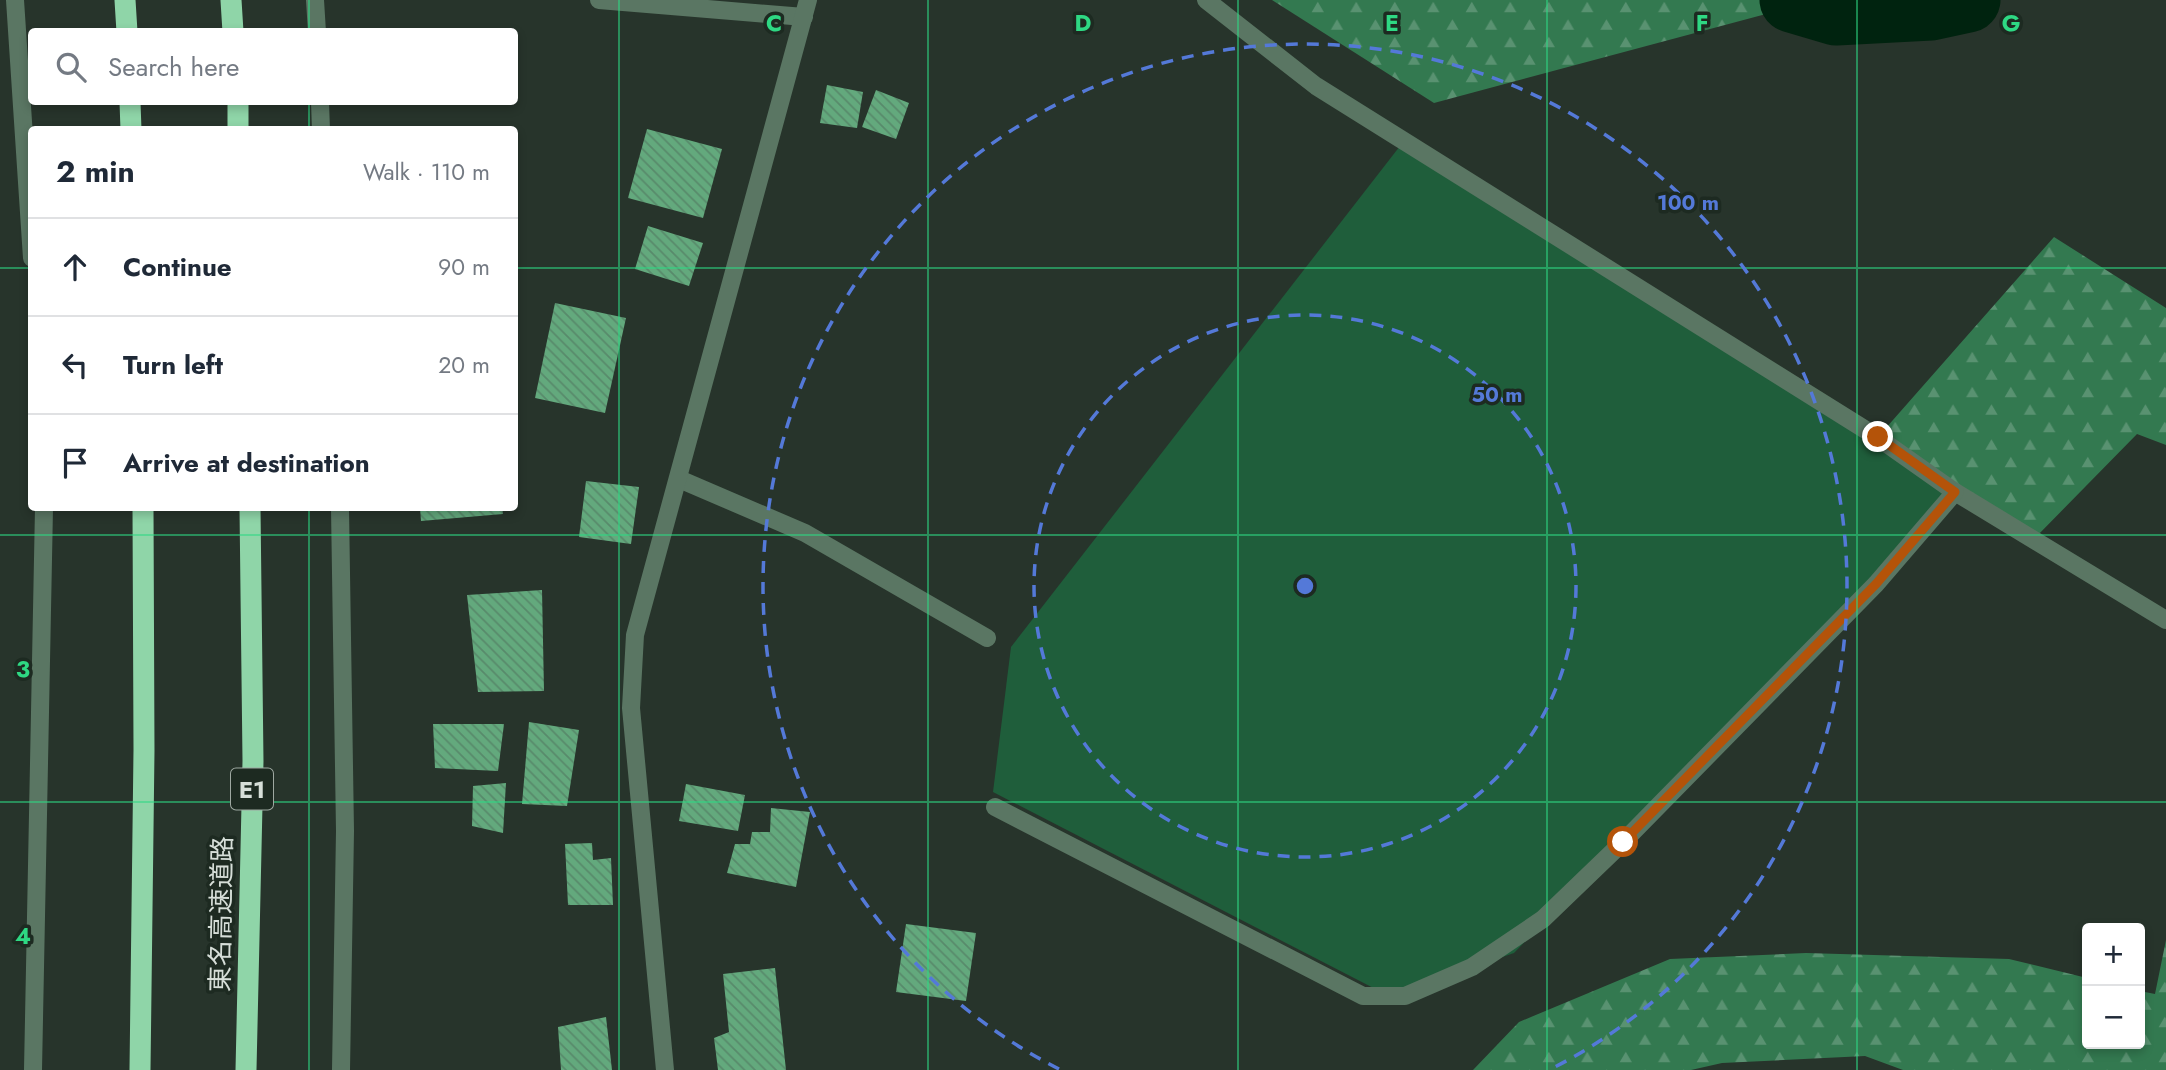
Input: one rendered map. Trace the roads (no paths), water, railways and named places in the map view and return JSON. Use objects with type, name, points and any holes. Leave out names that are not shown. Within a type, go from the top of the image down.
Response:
[{"type":"highway","points":[[125,0],[127,28]]},
{"type":"highway","points":[[231,0],[233,28]]},
{"type":"highway","points":[[130,105],[131,126]]},
{"type":"highway","points":[[237,105],[239,126]]},
{"type":"highway","points":[[140,1070],[144,750],[143,511]]},
{"type":"highway","name":"東名高速道路","points":[[246,1070],[253,761],[250,511]]},
{"type":"street","points":[[15,0],[28,197]]},
{"type":"street","points":[[315,0],[317,28]]},
{"type":"street","points":[[599,0],[806,9],[635,635],[631,708],[665,1070]]},
{"type":"street","points":[[1206,0],[1316,86],[1878,437],[1955,492],[2166,620]]},
{"type":"street","points":[[320,105],[321,126]]},
{"type":"street","points":[[679,479],[805,533],[987,638]]},
{"type":"street","points":[[995,807],[1363,996],[1405,996],[1472,967],[1543,919],[1623,842],[1876,584],[1955,492]]},
{"type":"street","points":[[33,1070],[44,511]]},
{"type":"street","points":[[340,511],[345,831],[341,1070]]},
{"type":"waterway","points":[[1792,0],[1836,13],[1931,8],[1968,0]]}]
